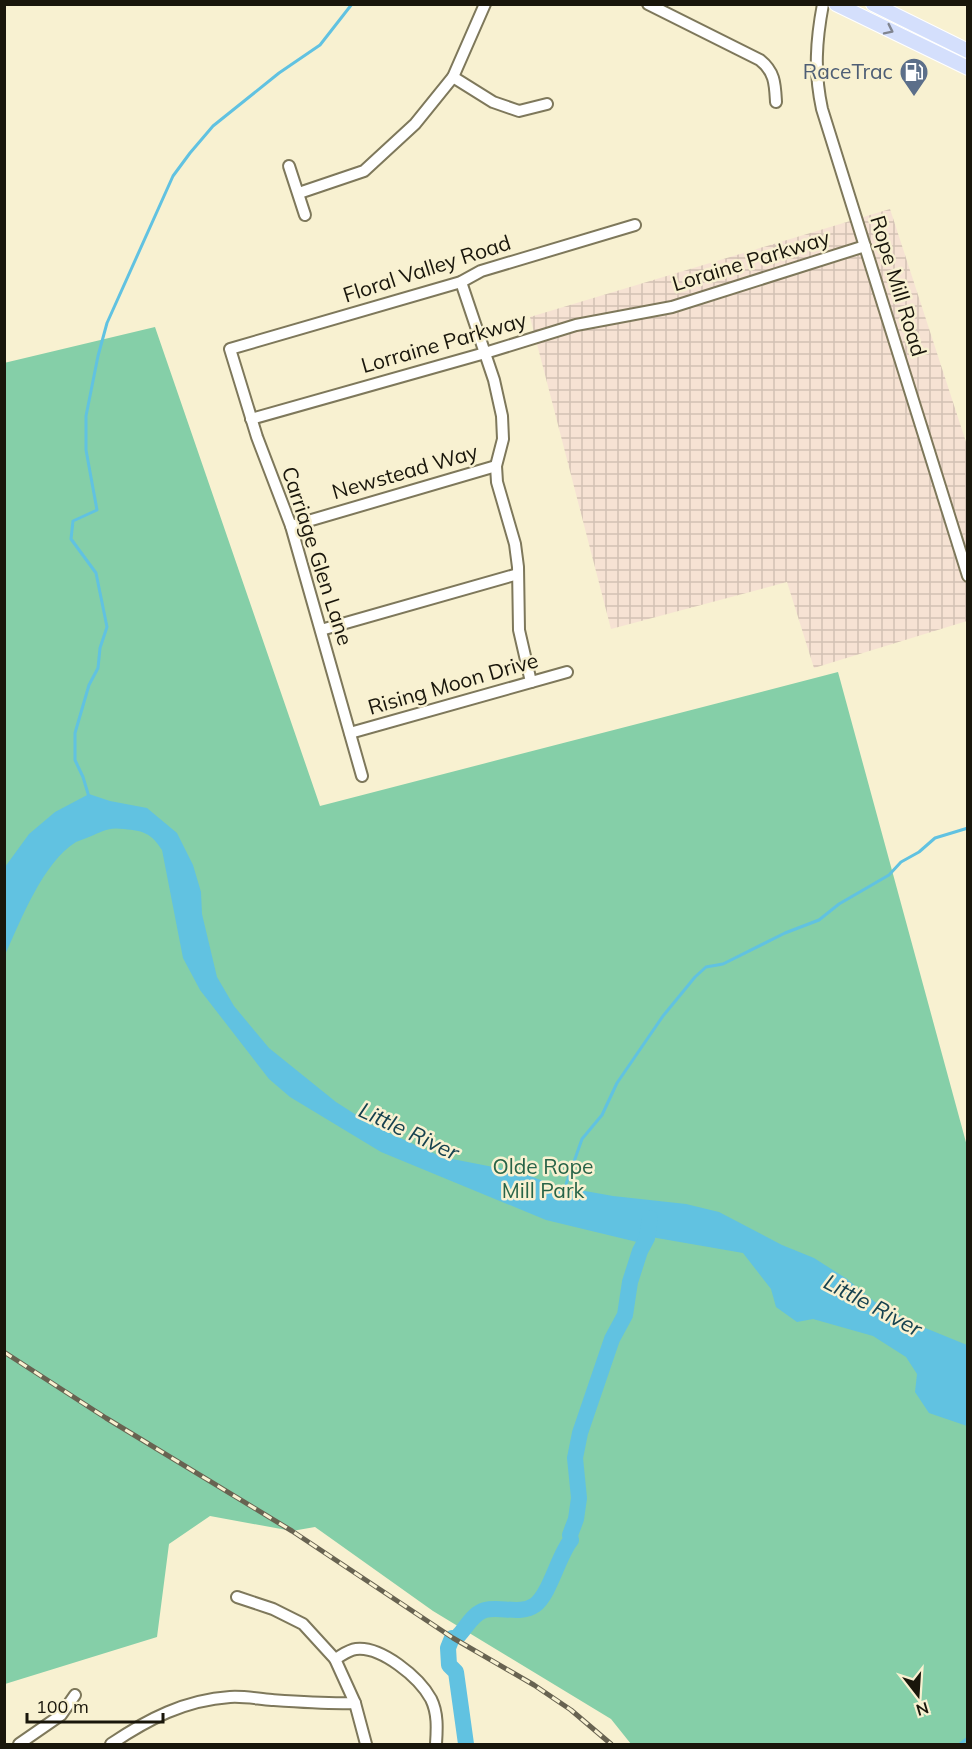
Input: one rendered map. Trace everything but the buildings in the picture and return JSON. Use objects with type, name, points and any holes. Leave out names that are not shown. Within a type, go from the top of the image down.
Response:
[{"type":"main road","points":[[836,4],[968,68]]},
{"type":"main road","points":[[873,4],[968,51]]},
{"type":"street","points":[[299,193],[364,171],[416,124],[453,77],[482,17],[485,4]]},
{"type":"street","points":[[648,4],[768,66],[775,81],[776,102]]},
{"type":"street","name":"Rope Mill Road","points":[[823,4],[815,59],[818,93],[968,576]]},
{"type":"street","points":[[453,77],[493,102],[519,111],[548,104]]},
{"type":"street","points":[[290,166],[305,215]]},
{"type":"street","name":"Floral Valley Road","points":[[230,349],[461,282],[481,271],[635,225]]},
{"type":"street","name":"Loraine Parkway","points":[[648,311],[672,307],[865,246]]},
{"type":"street","points":[[461,282],[494,380],[502,416],[503,439],[496,466],[497,482],[515,544],[519,630],[531,682]]},
{"type":"street","name":"Lorraine Parkway","points":[[251,419],[576,325],[648,311]]},
{"type":"street","name":"Carriage Glen Lane","points":[[230,349],[251,419],[291,526],[362,776]]},
{"type":"street","name":"Newstead Way","points":[[291,526],[496,466]]},
{"type":"street","points":[[321,630],[518,574]]},
{"type":"street","name":"Rising Moon Drive","points":[[350,733],[567,672]]},
{"type":"street","points":[[237,1597],[303,1624],[335,1659],[355,1703],[366,1744]]},
{"type":"street","points":[[335,1659],[353,1650],[368,1649],[388,1658],[407,1672],[421,1684],[431,1700],[437,1724],[436,1744]]},
{"type":"street","points":[[19,1744],[61,1715],[75,1695]]},
{"type":"street","points":[[111,1744],[140,1724],[178,1708],[207,1700],[232,1697],[323,1704],[355,1703]]},
{"type":"shaded area","points":[[890,209],[967,445],[967,621],[814,668],[787,582],[611,629],[530,317]]},
{"type":"green space","name":"Olde Rope Mill Park","points":[[155,327],[320,806],[838,672],[967,1146],[967,1744],[631,1744],[611,1719],[433,1611],[315,1527],[292,1531],[210,1516],[169,1544],[157,1637],[5,1684],[4,363]]},
{"type":"water","name":"Little River","points":[[89,794],[110,801],[147,808],[177,833],[193,865],[201,892],[202,914],[217,977],[234,1006],[269,1048],[336,1102],[372,1125],[442,1157],[519,1172],[557,1186],[613,1196],[686,1204],[719,1212],[782,1245],[814,1258],[847,1279],[875,1302],[913,1323],[967,1345],[967,1426],[929,1413],[915,1392],[917,1374],[906,1357],[873,1336],[813,1319],[797,1322],[776,1307],[771,1289],[743,1253],[651,1237],[637,1242],[546,1220],[381,1152],[290,1097],[269,1079],[200,990],[183,958],[162,850],[154,840],[142,832],[109,829],[76,842],[64,851],[43,878],[25,910],[5,955],[5,867],[29,834],[55,812]]},
{"type":"waterway","points":[[89,797],[75,760],[75,733],[89,685],[98,668],[100,648],[107,627],[96,573],[71,539],[73,521],[97,510],[86,450],[86,416],[107,323],[173,176],[190,153],[213,126],[279,73],[320,45],[352,4]]},
{"type":"waterway","points":[[564,1190],[582,1139],[602,1115],[617,1083],[663,1016],[706,967],[723,964],[785,933],[819,920],[839,904],[889,875],[901,862],[919,852],[935,838],[968,828]]},
{"type":"waterway","points":[[459,1635],[473,1617],[485,1610],[517,1610],[535,1605],[550,1584],[571,1540],[570,1535],[576,1519],[579,1498],[575,1458],[580,1433],[612,1339],[625,1315],[630,1282],[640,1251],[647,1238],[650,1218]]},
{"type":"waterway","points":[[452,1638],[448,1648],[449,1665],[456,1672],[466,1744]]},
{"type":"waterway","points":[[960,1744],[968,1738]]},
{"type":"railway","points":[[4,1352],[106,1418],[292,1531],[453,1638],[534,1685],[571,1710],[611,1744]]},
{"type":"place","name":"RaceTrac","points":[[914,98]]}]
